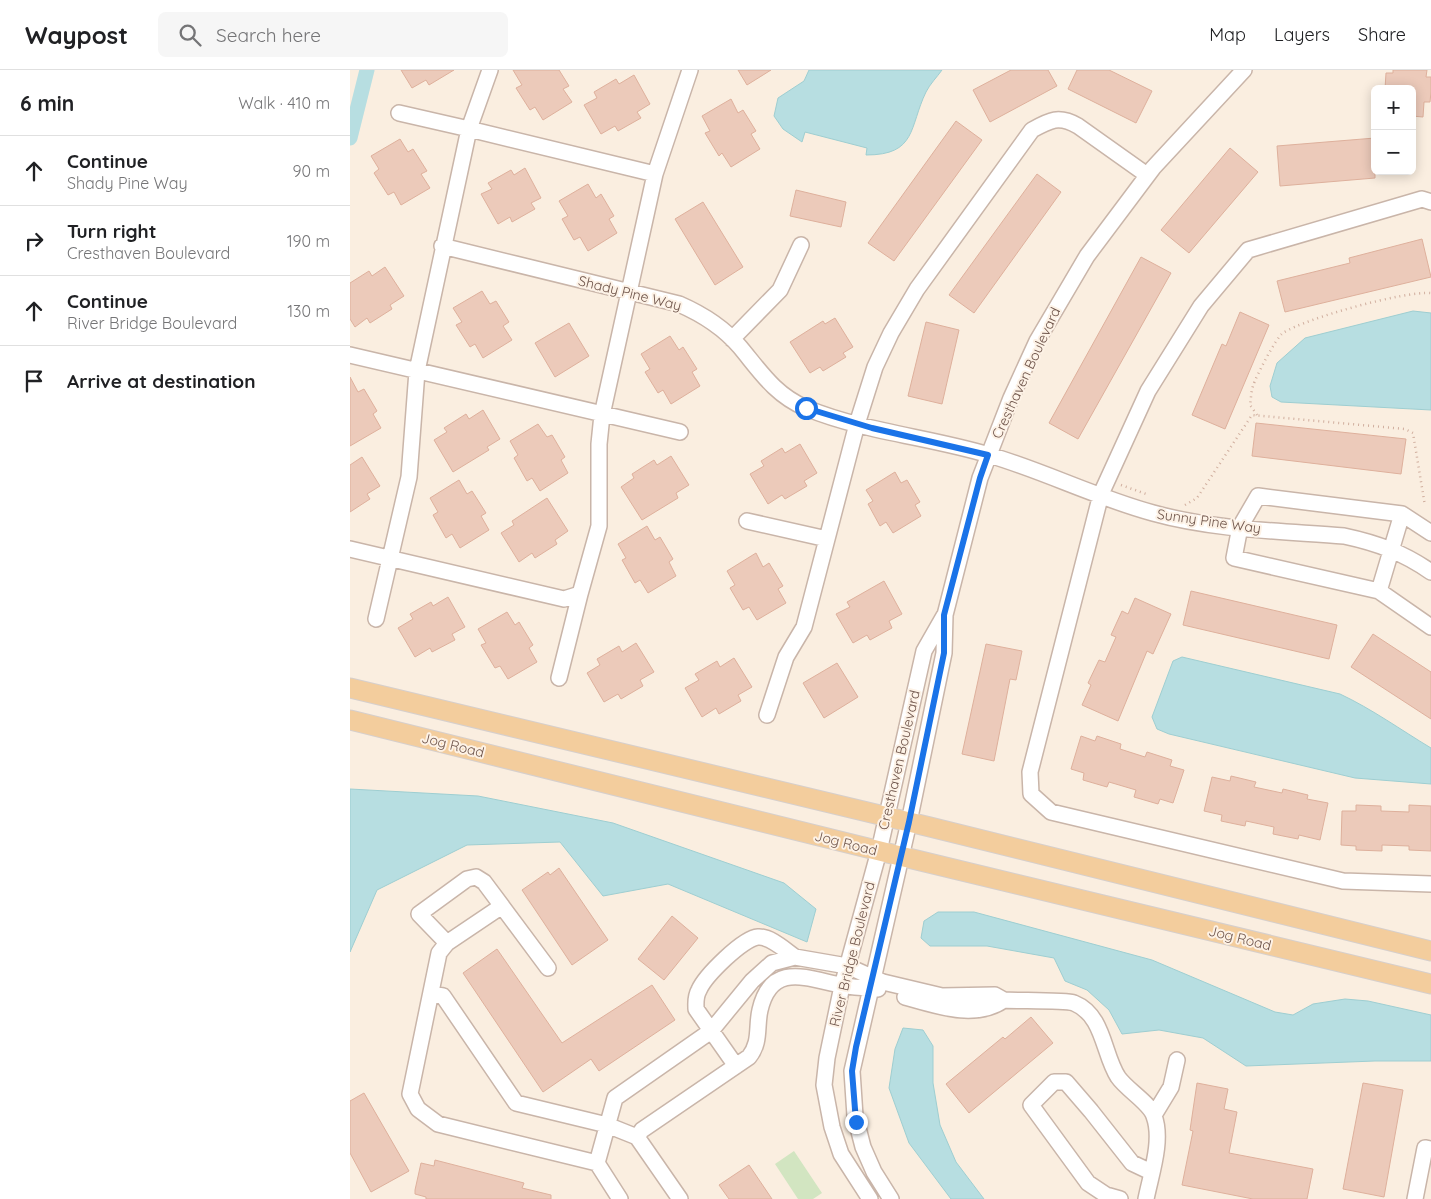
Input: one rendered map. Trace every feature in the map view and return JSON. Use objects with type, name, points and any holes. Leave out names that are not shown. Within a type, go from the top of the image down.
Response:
[{"type":"main road","points":[[350,688],[885,818],[909,822],[1431,951]]},
{"type":"main road","points":[[423,738],[430,708]]},
{"type":"main road","name":"Jog Road","points":[[350,720],[879,851],[1431,984]]},
{"type":"street","points":[[376,620],[409,476],[417,371],[442,246],[469,129],[490,70]]},
{"type":"street","points":[[559,678],[580,594],[600,526],[599,444],[602,415],[655,174],[690,70]]},
{"type":"street","name":"Cresthaven Boulevard","points":[[879,851],[924,651],[944,615],[980,478],[1011,398],[1058,303],[1087,256],[1147,175],[1244,70]]},
{"type":"street","points":[[399,113],[655,174]]},
{"type":"street","points":[[767,715],[786,657],[804,627],[857,424],[876,367],[892,333],[909,304],[1032,130],[1049,120],[1067,119],[1109,146],[1147,175]]},
{"type":"street","points":[[1431,202],[1422,199],[1248,250],[1201,306],[1148,391],[1101,494],[1030,772],[1031,794],[1051,812],[1343,881],[1431,884]]},
{"type":"street","points":[[732,339],[780,290],[801,245]]},
{"type":"street","name":"Shady Pine Way","points":[[442,246],[679,304],[693,310],[732,339],[763,377],[788,399],[806,408],[857,424],[988,455]]},
{"type":"street","points":[[350,355],[680,432]]},
{"type":"street","name":"Sunny Pine Way","points":[[988,455],[1153,513],[1193,522],[1344,536],[1391,549],[1431,572]]},
{"type":"street","points":[[1431,533],[1402,514],[1258,496],[1240,527],[1234,558],[1379,591],[1431,627]]},
{"type":"street","points":[[1379,591],[1402,514]]},
{"type":"street","points":[[747,521],[827,539]]},
{"type":"street","points":[[350,549],[564,599],[580,594]]},
{"type":"street","name":"Cresthaven Boulevard","points":[[900,856],[909,822],[944,653],[944,615]]},
{"type":"street","name":"River Bridge Boulevard","points":[[870,1199],[841,1154],[830,1120],[824,1085],[827,1058],[842,986],[879,851]]},
{"type":"street","name":"River Bridge Boulevard","points":[[891,1199],[866,1155],[855,1116],[852,1071],[875,982],[900,856]]},
{"type":"street","points":[[447,943],[419,914],[467,879],[476,877],[484,882],[548,968]]},
{"type":"street","points":[[502,906],[447,943],[440,953],[410,1094],[418,1109],[428,1118],[448,1127],[597,1163],[620,1199]]},
{"type":"street","points":[[736,1066],[696,1009],[698,993],[716,968],[749,939],[759,936],[768,939],[795,957],[847,966],[875,982],[942,996],[995,995],[1004,1000],[1073,1003],[1090,1016],[1101,1034],[1110,1061],[1118,1077],[1132,1094],[1148,1105],[1154,1115],[1158,1133],[1146,1199]]},
{"type":"street","points":[[597,1163],[614,1098],[712,1031],[762,972],[772,963],[795,957]]},
{"type":"street","points":[[637,1137],[642,1130],[736,1066],[754,1050],[759,1034],[759,1012],[762,1000],[770,988],[779,980],[788,976],[800,975],[842,986],[875,982]]},
{"type":"street","points":[[430,994],[443,996],[516,1103],[607,1125],[637,1137],[680,1199]]},
{"type":"street","points":[[827,1058],[854,1060]]},
{"type":"street","points":[[1154,1115],[1171,1087],[1177,1060]]},
{"type":"street","points":[[1120,1199],[1106,1195],[1088,1183],[1031,1105],[1054,1082],[1066,1082],[1132,1164],[1151,1172]]},
{"type":"street","points":[[830,1120],[855,1116]]},
{"type":"street","points":[[1421,1192],[1425,1148],[1431,1149]]},
{"type":"path","points":[[1257,415],[1250,405],[1253,385],[1282,333],[1319,319],[1369,304],[1417,292],[1431,293]]},
{"type":"path","points":[[1180,506],[1192,503],[1197,498],[1252,414],[1405,429],[1413,433],[1425,506]]},
{"type":"path","points":[[1117,484],[1150,496]]},
{"type":"green space","points":[[794,1151],[822,1193],[813,1199],[798,1199],[775,1164]]},
{"type":"water","points":[[809,70],[942,70],[926,92],[909,137],[903,144],[883,154],[866,155],[867,148],[805,132],[802,142],[783,129],[774,116],[778,98],[804,81]]},
{"type":"water","points":[[1413,311],[1431,313],[1431,410],[1281,402],[1272,397],[1270,386],[1277,363],[1305,338]]},
{"type":"water","points":[[1182,657],[1340,694],[1352,700],[1431,748],[1431,784],[1355,778],[1169,734],[1157,729],[1152,717],[1173,661]]},
{"type":"water","points":[[350,789],[478,796],[613,823],[784,883],[816,909],[807,942],[668,884],[603,896],[560,842],[467,845],[377,890],[350,952]]},
{"type":"water","points":[[938,912],[974,912],[1152,960],[1275,1012],[1293,1015],[1313,1004],[1345,999],[1368,1001],[1431,1015],[1431,1061],[1375,1061],[1246,1066],[1203,1038],[1159,1030],[1122,1034],[1109,1010],[1087,990],[1065,981],[1054,958],[987,946],[930,946],[921,938],[924,921]]},
{"type":"water","points":[[903,1028],[923,1030],[933,1046],[933,1083],[940,1125],[956,1162],[984,1199],[951,1199],[909,1143],[889,1088],[895,1049]]},
{"type":"building","points":[[401,70],[454,70],[429,85],[426,80],[412,88]]},
{"type":"building","points":[[513,70],[559,70],[569,86],[563,89],[572,102],[543,120],[535,107],[530,110],[516,88],[522,85]]},
{"type":"building","points":[[738,70],[771,70],[747,85]]},
{"type":"building","points":[[1011,70],[1048,70],[1057,86],[990,122],[973,90]]},
{"type":"building","points":[[1077,70],[1109,70],[1152,91],[1136,123],[1068,89]]},
{"type":"building","points":[[1393,70],[1427,70],[1426,77],[1431,77],[1431,92],[1430,102],[1424,102],[1423,117],[1416,116],[1416,85],[1385,85],[1386,73],[1393,73]]},
{"type":"building","points":[[634,75],[650,104],[637,112],[641,118],[618,131],[615,126],[601,134],[584,105],[597,98],[594,92],[616,79],[619,84]]},
{"type":"building","points":[[731,99],[738,113],[743,110],[756,131],[751,134],[760,149],[731,167],[722,153],[719,156],[705,133],[710,131],[702,116]]},
{"type":"building","points":[[956,121],[982,140],[894,261],[868,243]]},
{"type":"building","points":[[1371,138],[1371,175],[1375,175],[1375,178],[1280,186],[1277,146]]},
{"type":"building","points":[[400,139],[408,152],[413,149],[427,171],[421,174],[430,188],[401,205],[394,192],[388,195],[374,173],[379,169],[371,156]]},
{"type":"building","points":[[1230,148],[1258,172],[1189,253],[1161,230]]},
{"type":"building","points":[[525,168],[541,198],[531,203],[535,209],[512,222],[510,217],[498,224],[481,194],[492,189],[488,183],[511,170],[514,175]]},
{"type":"building","points":[[1037,174],[1061,192],[974,313],[949,295]]},
{"type":"building","points":[[588,184],[596,198],[601,194],[614,216],[609,219],[617,233],[588,251],[580,237],[574,240],[562,219],[568,216],[559,201]]},
{"type":"building","points":[[796,190],[846,202],[841,227],[790,216]]},
{"type":"building","points":[[703,202],[743,267],[715,285],[675,219]]},
{"type":"building","points":[[1422,239],[1431,277],[1285,312],[1277,281],[1350,263],[1349,258]]},
{"type":"building","points":[[1141,257],[1171,273],[1078,439],[1049,423]]},
{"type":"building","points":[[385,267],[404,296],[390,305],[392,309],[370,323],[367,318],[355,327],[350,319],[350,283],[369,271],[372,276]]},
{"type":"building","points":[[482,291],[490,304],[496,301],[509,322],[503,326],[512,340],[483,358],[475,344],[470,347],[456,325],[462,322],[453,308]]},
{"type":"building","points":[[1240,312],[1269,325],[1225,429],[1192,415],[1222,344],[1226,346]]},
{"type":"building","points":[[835,318],[853,347],[843,353],[846,357],[823,371],[820,367],[810,373],[790,342],[823,321],[825,324]]},
{"type":"building","points":[[926,322],[959,330],[942,404],[908,396]]},
{"type":"building","points":[[569,323],[589,356],[555,377],[535,343]]},
{"type":"building","points":[[670,336],[679,350],[683,347],[697,369],[692,372],[700,386],[671,404],[663,390],[658,393],[645,372],[650,369],[641,354]]},
{"type":"building","points":[[350,377],[358,392],[364,389],[377,411],[373,414],[381,428],[350,446]]},
{"type":"building","points":[[483,410],[500,439],[487,447],[489,450],[453,472],[434,440],[447,432],[444,428],[466,414],[469,419]]},
{"type":"building","points":[[1256,423],[1406,439],[1401,474],[1252,456]]},
{"type":"building","points":[[538,424],[547,437],[552,435],[565,457],[561,460],[568,473],[540,491],[532,478],[527,481],[514,458],[518,455],[510,441]]},
{"type":"building","points":[[800,444],[817,473],[804,481],[807,486],[785,499],[782,495],[768,504],[750,474],[764,466],[761,461],[782,448],[785,453]]},
{"type":"building","points":[[671,456],[689,485],[676,493],[678,498],[642,520],[621,487],[634,478],[632,474],[654,460],[657,465]]},
{"type":"building","points":[[362,457],[380,486],[367,494],[370,499],[350,512],[350,465]]},
{"type":"building","points":[[895,472],[901,483],[907,480],[920,502],[915,505],[921,516],[893,533],[886,522],[880,526],[868,504],[873,501],[866,490]]},
{"type":"building","points":[[459,480],[467,494],[472,491],[486,513],[481,516],[489,530],[460,548],[452,534],[446,538],[433,515],[438,512],[430,498]]},
{"type":"building","points":[[547,498],[568,531],[555,540],[557,544],[535,558],[532,553],[519,562],[501,533],[514,525],[512,521]]},
{"type":"building","points":[[647,526],[655,540],[660,537],[673,559],[669,562],[676,576],[648,593],[640,580],[635,583],[622,560],[626,558],[618,544]]},
{"type":"building","points":[[756,553],[763,567],[769,563],[783,586],[778,589],[786,603],[757,620],[749,607],[743,610],[730,588],[735,585],[727,571]]},
{"type":"building","points":[[884,581],[902,614],[889,621],[892,628],[870,640],[867,635],[853,643],[836,614],[850,607],[847,602]]},
{"type":"building","points":[[1191,591],[1337,625],[1329,659],[1183,625]]},
{"type":"building","points":[[448,597],[465,627],[452,634],[455,640],[432,652],[430,648],[415,657],[398,628],[413,619],[410,614],[431,602],[433,606]]},
{"type":"building","points":[[1135,598],[1171,614],[1153,654],[1147,651],[1118,721],[1082,705],[1091,685],[1088,683],[1099,660],[1105,662],[1116,637],[1111,635],[1122,611],[1128,614]]},
{"type":"building","points":[[507,612],[515,625],[519,622],[533,645],[529,648],[537,662],[508,679],[500,666],[495,668],[481,645],[486,643],[478,629]]},
{"type":"building","points":[[1373,634],[1431,672],[1431,719],[1351,667]]},
{"type":"building","points":[[636,643],[654,672],[640,680],[643,686],[621,699],[618,694],[604,702],[587,673],[600,665],[597,659],[619,646],[622,652]]},
{"type":"building","points":[[986,644],[1022,651],[1016,680],[1010,679],[994,761],[962,754]]},
{"type":"building","points":[[734,658],[752,687],[738,695],[741,701],[719,714],[716,708],[702,717],[685,688],[699,680],[695,674],[717,661],[720,667]]},
{"type":"building","points":[[837,663],[858,697],[824,718],[803,683]]},
{"type":"building","points":[[1081,736],[1095,741],[1097,736],[1121,744],[1120,749],[1145,757],[1147,752],[1172,760],[1170,766],[1184,770],[1173,803],[1160,799],[1158,804],[1134,797],[1136,790],[1109,782],[1107,787],[1083,780],[1084,773],[1071,769]]},
{"type":"building","points":[[1231,776],[1256,782],[1254,787],[1282,793],[1283,789],[1308,795],[1307,799],[1328,803],[1320,840],[1299,835],[1298,839],[1273,834],[1274,827],[1246,821],[1245,826],[1221,821],[1222,815],[1204,811],[1212,777],[1230,781]]},
{"type":"building","points":[[1356,805],[1381,806],[1381,811],[1409,812],[1409,805],[1431,806],[1431,851],[1409,850],[1409,846],[1382,845],[1382,851],[1356,850],[1356,846],[1341,845],[1342,811],[1356,811]]},
{"type":"building","points":[[559,868],[608,940],[572,965],[522,890],[548,872],[550,875]]},
{"type":"building","points":[[672,916],[698,938],[664,980],[638,959]]},
{"type":"building","points":[[497,949],[562,1043],[652,985],[675,1020],[599,1071],[591,1059],[543,1092],[463,973]]},
{"type":"building","points":[[1031,1017],[1053,1043],[969,1113],[946,1084],[1003,1037],[1005,1039]]},
{"type":"building","points":[[1197,1083],[1228,1089],[1224,1109],[1237,1112],[1229,1153],[1313,1169],[1307,1199],[1253,1199],[1182,1185],[1193,1131],[1190,1130]]},
{"type":"building","points":[[1363,1083],[1403,1090],[1384,1197],[1343,1189]]},
{"type":"building","points":[[364,1093],[409,1171],[371,1192],[350,1153],[350,1101]]},
{"type":"building","points":[[435,1160],[524,1183],[522,1188],[551,1195],[551,1199],[426,1199],[426,1197],[415,1194],[421,1163],[434,1166]]},
{"type":"building","points":[[749,1165],[772,1199],[729,1199],[719,1185]]},
{"type":"waterway","points":[[350,138],[367,70]]},
{"type":"route","points":[[806,408],[872,428],[988,455],[980,478],[944,615],[944,653],[909,822],[856,1047],[852,1071],[856,1122]]}]
